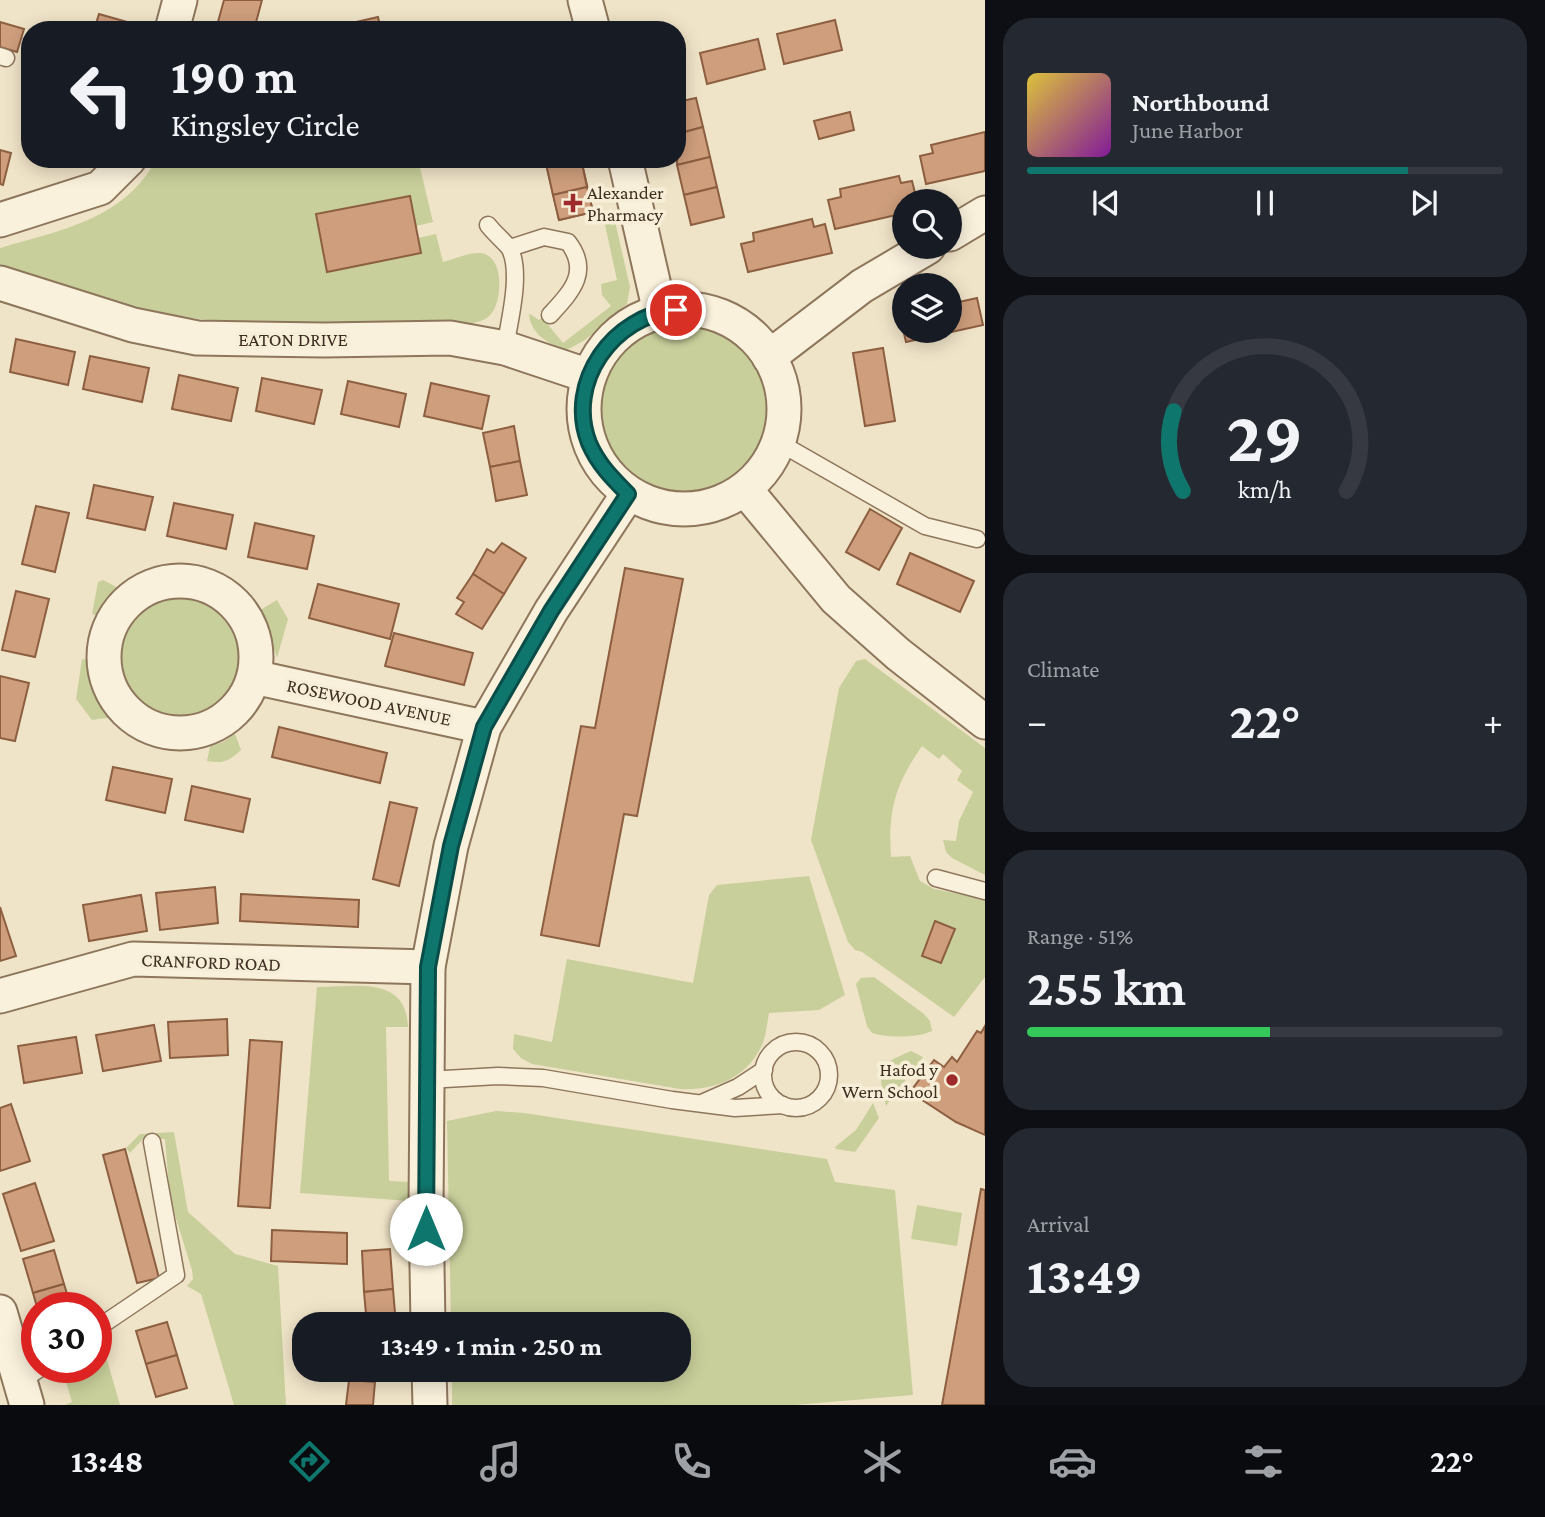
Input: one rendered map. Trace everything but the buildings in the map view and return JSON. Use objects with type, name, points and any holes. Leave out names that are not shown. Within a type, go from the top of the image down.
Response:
[{"type":"street","points":[[174,21],[180,0]]},
{"type":"street","points":[[585,0],[591,21]]},
{"type":"street","points":[[0,220],[100,188],[120,168]]},
{"type":"street","points":[[627,168],[660,312]]},
{"type":"street","points":[[962,227],[985,213]]},
{"type":"street","points":[[769,357],[862,286],[908,259]]},
{"type":"street","name":"EATON DRIVE","points":[[0,283],[133,325],[197,338],[450,338],[505,348],[589,376]]},
{"type":"street","points":[[691,309],[722,316],[749,333],[769,357],[781,384],[784,414],[778,442],[765,468],[745,489],[718,504],[687,510],[656,506],[628,494],[604,471],[589,442],[583,409],[589,376],[605,347],[629,325],[660,312],[691,309]]},
{"type":"street","points":[[745,489],[836,599],[936,686],[985,722]]},
{"type":"street","points":[[428,1312],[428,967],[451,846],[484,727],[551,611],[628,494]]},
{"type":"street","points":[[172,580],[197,582],[220,591],[239,607],[251,629],[257,653],[254,677],[243,701],[224,719],[201,730],[188,732],[175,733],[150,728],[128,714],[113,693],[104,669],[104,643],[113,620],[128,600],[149,586],[172,580]]},
{"type":"street","name":"ROSEWOOD AVENUE","points":[[254,677],[484,727]]},
{"type":"street","name":"CRANFORD ROAD","points":[[0,996],[133,959],[428,967]]},
{"type":"street","points":[[0,1312],[30,1384]]},
{"type":"street","points":[[429,1382],[430,1405]]},
{"type":"lane","points":[[488,225],[510,248],[514,271],[505,348]]},
{"type":"lane","points":[[510,248],[544,237],[568,242],[574,250],[578,261],[574,285],[550,315]]},
{"type":"lane","points":[[778,442],[925,526],[978,539]]},
{"type":"lane","points":[[936,878],[985,891]]},
{"type":"lane","points":[[427,1080],[498,1076],[543,1079],[736,1108],[783,1105],[804,1107],[822,1096],[829,1075],[822,1054],[814,1046],[803,1042],[781,1045],[766,1060],[764,1070],[768,1091],[783,1105]]},
{"type":"lane","points":[[704,1102],[738,1087],[764,1070]]},
{"type":"lane","points":[[112,1318],[176,1275],[152,1142]]},
{"type":"green space","points":[[150,168],[420,168],[433,222],[416,226],[418,238],[436,234],[443,262],[477,253],[493,259],[499,274],[497,302],[486,319],[470,324],[240,323],[129,306],[0,269],[0,248],[88,220],[127,196]]},
{"type":"green space","points":[[614,217],[630,287],[627,304],[585,340],[565,351],[537,333],[529,315],[539,320],[547,315],[549,326],[563,343],[611,306],[602,295],[601,284],[617,280],[604,220]]},
{"type":"green space","points":[[684,323],[717,329],[745,348],[764,376],[770,409],[764,442],[745,470],[717,489],[684,495],[651,489],[623,470],[604,442],[598,409],[604,376],[623,348],[651,329]]},
{"type":"green space","points":[[103,580],[124,591],[100,617],[92,614],[98,582]]},
{"type":"green space","points":[[180,595],[204,599],[224,613],[238,633],[242,657],[238,681],[224,701],[204,715],[180,719],[156,715],[136,701],[122,681],[118,657],[122,633],[136,613],[156,599]]},
{"type":"green space","points":[[277,600],[288,619],[277,658],[265,620],[257,612]]},
{"type":"green space","points":[[82,659],[90,660],[96,690],[112,717],[92,720],[76,699]]},
{"type":"green space","points":[[865,659],[985,748],[985,875],[952,858],[946,852],[943,840],[956,841],[959,821],[973,792],[957,780],[962,771],[943,754],[939,759],[922,746],[905,773],[892,812],[891,857],[910,856],[920,881],[934,889],[985,899],[985,977],[954,1017],[862,952],[855,950],[848,942],[811,840],[839,688],[856,661]]},
{"type":"green space","points":[[235,734],[241,750],[225,761],[207,761],[210,746]]},
{"type":"green space","points":[[809,876],[845,995],[819,1010],[769,1013],[763,1041],[756,1056],[748,1066],[728,1080],[705,1088],[680,1089],[532,1064],[521,1058],[513,1049],[514,1034],[552,1042],[567,959],[693,983],[709,895],[717,885]]},
{"type":"green space","points":[[874,977],[924,1014],[930,1021],[932,1031],[902,1036],[872,1033],[867,1026],[856,984],[861,978]]},
{"type":"green space","points":[[362,986],[389,991],[405,1010],[408,1027],[386,1027],[389,1181],[410,1182],[410,1201],[300,1193],[317,987]]},
{"type":"green space","points":[[911,1051],[923,1057],[886,1106],[882,1070],[890,1061]]},
{"type":"green space","points":[[873,1103],[879,1118],[855,1152],[836,1149],[835,1147],[856,1130]]},
{"type":"green space","points":[[496,1111],[524,1113],[827,1159],[835,1182],[895,1190],[913,1395],[795,1405],[452,1405],[452,1382],[691,1382],[691,1312],[451,1312],[447,1121]]},
{"type":"green space","points":[[174,1132],[188,1212],[235,1254],[278,1266],[286,1405],[234,1405],[201,1294],[187,1286],[193,1279],[192,1270],[170,1199],[165,1139],[143,1139],[130,1153],[126,1148],[140,1134]]},
{"type":"green space","points":[[917,1205],[962,1213],[957,1246],[911,1239]]},
{"type":"green space","points":[[112,1377],[120,1405],[65,1405],[72,1402],[66,1383],[112,1383]]},
{"type":"place","name":"Alexander Pharmacy","points":[[573,203]]},
{"type":"place","name":"Hafod y Wern School","points":[[952,1080]]},
{"type":"route","points":[[426,1229],[428,967],[451,846],[484,727],[551,611],[628,494],[604,471],[589,442],[583,409],[589,376],[605,347],[629,325],[660,312],[676,310]]}]
